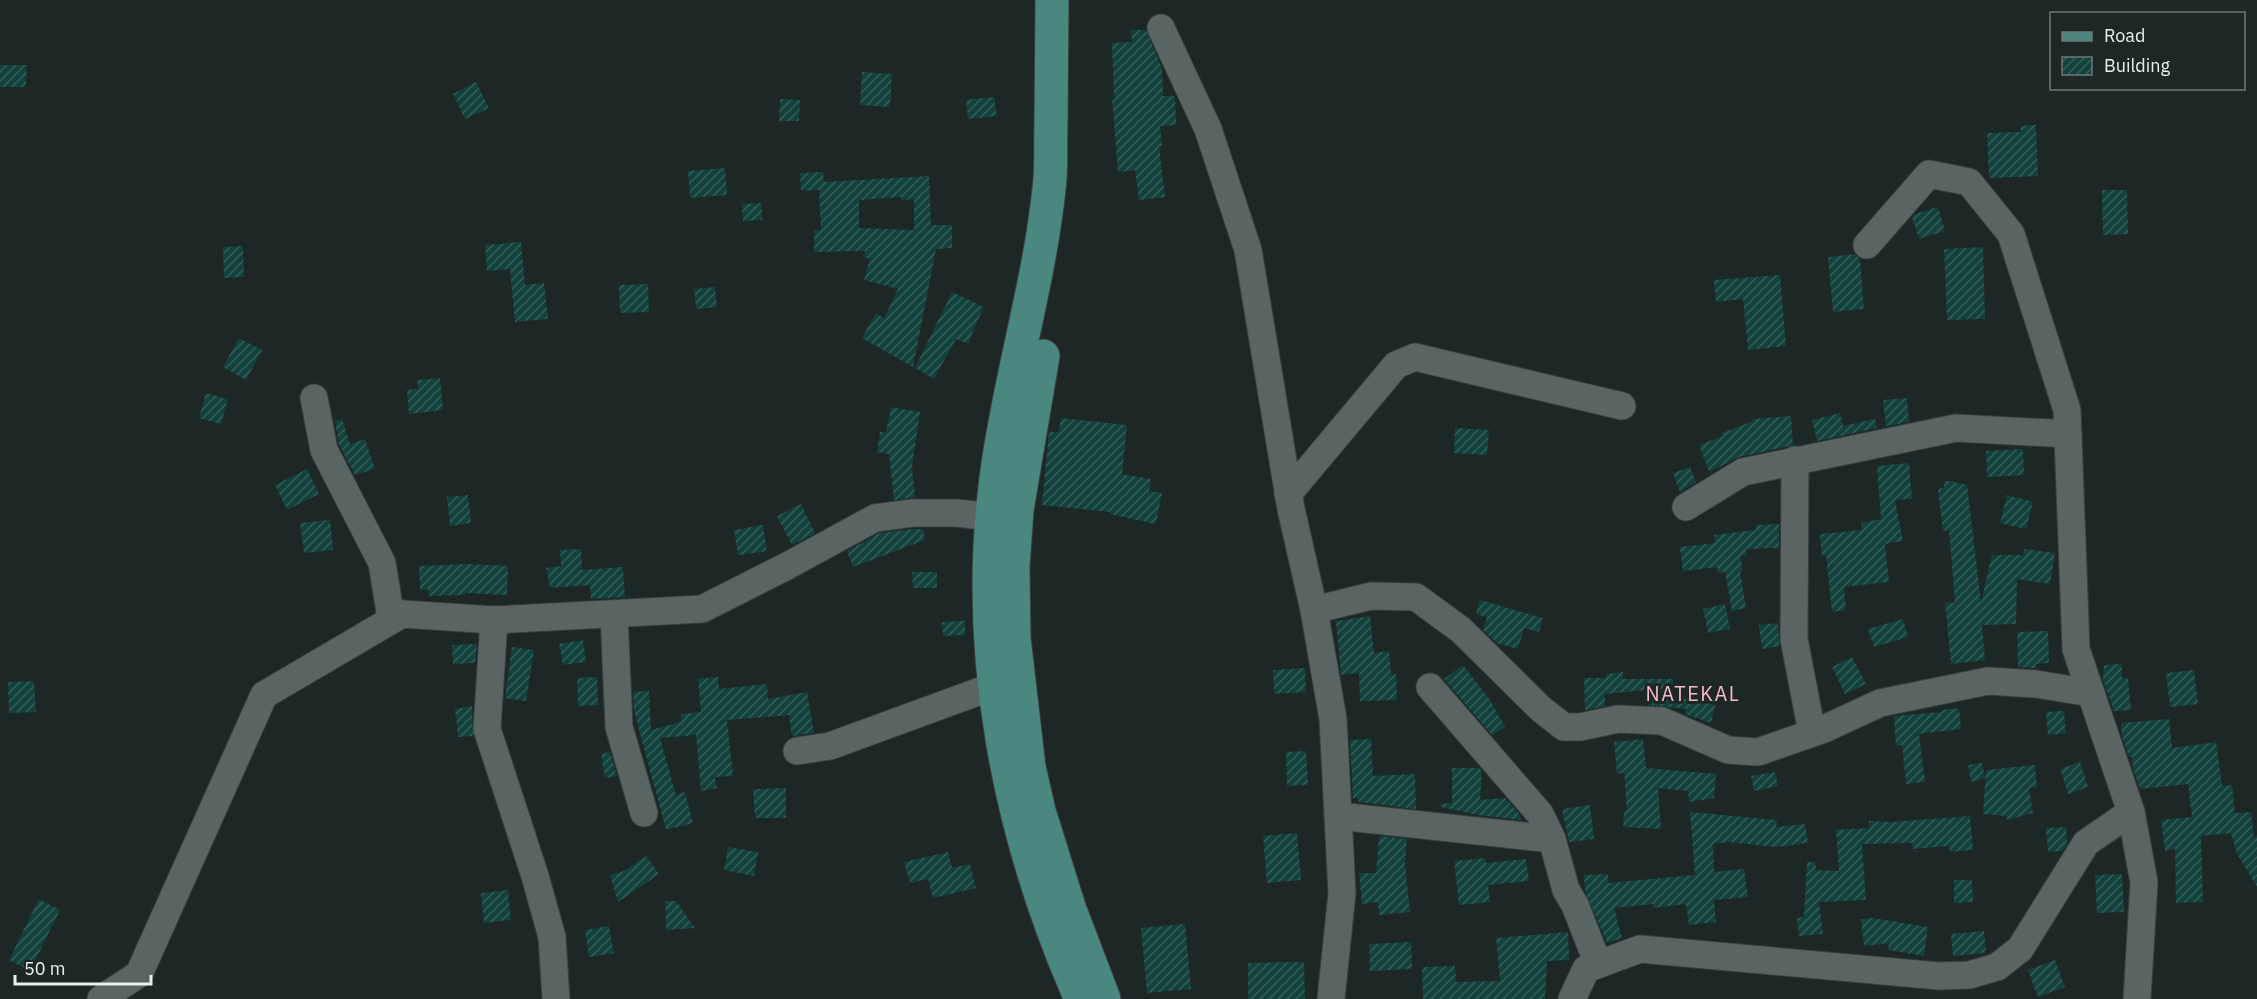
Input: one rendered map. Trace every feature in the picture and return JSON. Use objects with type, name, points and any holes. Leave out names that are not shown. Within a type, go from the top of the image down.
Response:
[{"type":"main road","points":[[1053,0],[1050,185],[1041,252],[1004,430],[1004,523],[1029,767],[1069,907],[1104,999]]},
{"type":"main road","points":[[1074,0],[1071,181],[1064,246],[1030,425],[1004,523],[990,617],[994,686],[1015,811],[1035,880],[1081,999]]},
{"type":"street","points":[[1161,28],[1208,129],[1248,250],[1288,494],[1314,610],[1333,719],[1342,893],[1331,999]]},
{"type":"street","points":[[1867,245],[1929,174],[1969,182],[2011,234],[2067,410],[2076,649],[2132,812],[2144,882],[2137,999]]},
{"type":"street","points":[[1288,494],[1396,365],[1415,357],[1622,406]]},
{"type":"street","points":[[314,398],[324,450],[382,563],[391,618],[402,614],[494,620],[702,609],[875,518],[913,513],[957,513],[1004,523]]},
{"type":"street","points":[[1686,507],[1743,472],[1956,428],[2068,434]]},
{"type":"street","points":[[1795,460],[1794,639],[1812,733]]},
{"type":"street","points":[[1314,610],[1371,596],[1416,597],[1461,630],[1541,709],[1564,727],[1580,727],[1618,719],[1662,721],[1728,750],[1758,752],[1812,733],[1880,703],[1988,681],[2036,684],[2091,693]]},
{"type":"street","points":[[101,999],[139,974],[264,695],[402,614]]},
{"type":"street","points":[[614,615],[619,727],[644,813]]},
{"type":"street","points":[[494,620],[487,729],[535,876],[552,937],[556,999]]},
{"type":"street","points":[[797,752],[830,746],[994,686]]},
{"type":"street","points":[[1430,687],[1540,814],[1552,839],[1566,890],[1575,905],[1598,964]]},
{"type":"street","points":[[1572,999],[1586,969],[1640,949],[1939,976],[1969,975],[1997,967],[2020,949],[2086,843],[2132,812]]},
{"type":"street","points":[[1338,816],[1552,839]]},
{"type":"building","points":[[1131,30],[1146,30],[1162,68],[1163,96],[1175,96],[1176,125],[1160,126],[1162,146],[1159,146],[1165,197],[1139,200],[1135,170],[1118,172],[1112,99],[1114,99],[1112,43],[1132,42]]},
{"type":"building","points":[[0,65],[27,65],[26,87],[0,87]]},
{"type":"building","points":[[862,72],[892,74],[890,107],[860,105]]},
{"type":"building","points":[[476,82],[489,108],[465,119],[453,94]]},
{"type":"building","points":[[994,97],[997,116],[968,119],[966,100]]},
{"type":"building","points":[[780,99],[800,100],[799,121],[779,121]]},
{"type":"building","points":[[2036,125],[2038,176],[1989,178],[1987,133],[2021,132],[2020,126]]},
{"type":"building","points":[[725,168],[727,195],[690,198],[688,171]]},
{"type":"building","points":[[823,172],[824,182],[929,176],[931,225],[952,225],[952,248],[936,249],[913,367],[862,338],[876,313],[884,318],[898,289],[864,280],[870,258],[864,258],[865,251],[814,252],[814,230],[821,230],[819,190],[801,191],[800,173]],"holes":[[[901,197],[901,200],[914,199],[914,230],[859,228],[859,200]]]},
{"type":"building","points":[[2102,190],[2127,190],[2128,234],[2103,235]]},
{"type":"building","points":[[762,203],[762,220],[743,221],[742,204]]},
{"type":"building","points":[[1938,207],[1945,231],[1919,239],[1912,217]]},
{"type":"building","points":[[521,242],[525,285],[544,283],[548,319],[515,322],[510,269],[487,271],[485,245]]},
{"type":"building","points":[[243,246],[244,277],[224,278],[223,247]]},
{"type":"building","points":[[1983,247],[1985,319],[1947,320],[1944,249]]},
{"type":"building","points":[[1855,254],[1860,259],[1864,309],[1833,312],[1828,257]]},
{"type":"building","points":[[1780,275],[1786,346],[1748,350],[1743,299],[1716,302],[1714,280]]},
{"type":"building","points":[[648,284],[649,312],[620,313],[619,285]]},
{"type":"building","points":[[715,287],[717,307],[696,309],[694,289]]},
{"type":"building","points":[[952,292],[984,307],[969,344],[956,339],[934,379],[915,368]]},
{"type":"building","points":[[239,338],[262,350],[246,380],[223,367]]},
{"type":"building","points":[[440,378],[443,410],[409,414],[407,390],[418,389],[417,380]]},
{"type":"building","points":[[206,393],[228,399],[221,424],[199,418]]},
{"type":"building","points":[[1907,398],[1909,422],[1886,426],[1883,400]]},
{"type":"building","points":[[891,407],[920,412],[912,467],[915,497],[894,500],[889,454],[877,452],[880,432],[886,433]]},
{"type":"building","points":[[1840,413],[1843,426],[1875,419],[1877,428],[1817,441],[1812,420]]},
{"type":"building","points":[[1791,416],[1793,445],[1739,457],[1709,472],[1699,445],[1723,436],[1722,433],[1753,421],[1753,419]]},
{"type":"building","points":[[1061,418],[1127,425],[1122,474],[1151,479],[1149,491],[1162,493],[1156,524],[1109,514],[1110,512],[1042,505],[1049,432],[1059,432]]},
{"type":"building","points":[[342,419],[350,444],[365,439],[375,469],[355,475],[339,445],[335,421]]},
{"type":"building","points":[[1455,428],[1489,430],[1487,455],[1454,453]]},
{"type":"building","points":[[2023,449],[2024,475],[1987,477],[1986,451]]},
{"type":"building","points":[[1909,463],[1912,499],[1895,500],[1903,541],[1885,544],[1889,582],[1844,587],[1846,610],[1832,612],[1826,556],[1822,556],[1820,534],[1862,530],[1861,523],[1881,519],[1877,466]]},
{"type":"building","points":[[1690,467],[1696,482],[1680,492],[1673,473]]},
{"type":"building","points":[[307,469],[319,494],[287,510],[275,485]]},
{"type":"building","points":[[1945,480],[1967,485],[1981,602],[1992,555],[2023,555],[2024,549],[2055,553],[2050,584],[2017,579],[2016,624],[1982,625],[1985,660],[1951,664],[1945,603],[1955,602],[1949,530],[1943,531],[1938,489],[1944,488]]},
{"type":"building","points":[[468,495],[471,523],[450,526],[447,497]]},
{"type":"building","points":[[2007,495],[2033,502],[2026,529],[2000,523]]},
{"type":"building","points":[[801,504],[815,533],[792,545],[777,516]]},
{"type":"building","points":[[330,520],[333,550],[304,553],[300,523]]},
{"type":"building","points":[[1779,524],[1779,548],[1746,549],[1747,555],[1741,556],[1742,571],[1740,571],[1746,608],[1732,611],[1725,572],[1718,573],[1717,567],[1683,571],[1680,547],[1715,543],[1714,535],[1756,530],[1756,525]]},
{"type":"building","points":[[763,525],[767,551],[738,555],[734,530]]},
{"type":"building","points":[[923,529],[925,540],[853,567],[847,551],[880,533]]},
{"type":"building","points":[[581,549],[582,570],[623,567],[625,597],[591,599],[590,585],[550,588],[546,568],[561,566],[560,550]]},
{"type":"building","points":[[469,564],[508,566],[507,595],[465,593],[465,595],[429,596],[428,589],[420,590],[419,566]]},
{"type":"building","points":[[912,572],[937,572],[937,588],[913,588]]},
{"type":"building","points":[[1480,600],[1543,618],[1539,632],[1524,628],[1518,649],[1497,643],[1483,630],[1487,617],[1476,614]]},
{"type":"building","points":[[1725,604],[1730,629],[1708,633],[1703,609]]},
{"type":"building","points":[[1370,616],[1374,653],[1389,651],[1391,675],[1396,674],[1397,700],[1360,701],[1359,673],[1341,675],[1336,621]]},
{"type":"building","points":[[1903,619],[1908,637],[1874,647],[1868,629]]},
{"type":"building","points":[[965,621],[965,635],[943,636],[942,622]]},
{"type":"building","points":[[1778,623],[1779,646],[1762,649],[1759,625]]},
{"type":"building","points":[[2048,631],[2049,663],[2036,664],[2036,668],[2018,667],[2017,632]]},
{"type":"building","points":[[583,640],[586,662],[563,665],[559,644]]},
{"type":"building","points":[[477,644],[475,663],[453,664],[452,645]]},
{"type":"building","points":[[512,647],[534,650],[526,701],[505,698]]},
{"type":"building","points":[[1852,657],[1866,684],[1845,694],[1832,667]]},
{"type":"building","points":[[2122,664],[2122,678],[2128,678],[2131,710],[2114,711],[2103,680],[2104,665]]},
{"type":"building","points":[[1463,665],[1490,700],[1505,727],[1492,735],[1444,679]]},
{"type":"building","points":[[1305,668],[1306,692],[1274,694],[1273,670]]},
{"type":"building","points":[[2194,670],[2198,704],[2170,707],[2166,673]]},
{"type":"building","points":[[1623,672],[1623,679],[1673,679],[1673,696],[1715,705],[1711,723],[1685,714],[1686,709],[1648,705],[1647,690],[1605,694],[1605,706],[1585,710],[1584,678],[1606,678],[1606,674]]},
{"type":"building","points":[[597,677],[598,705],[578,706],[577,678]]},
{"type":"building","points":[[718,677],[719,689],[767,684],[768,699],[807,692],[814,733],[792,736],[789,715],[727,720],[733,776],[715,777],[717,788],[701,791],[696,735],[660,738],[676,795],[685,792],[693,823],[666,830],[634,711],[633,692],[649,691],[651,730],[681,722],[681,714],[701,712],[698,679]]},
{"type":"building","points":[[34,681],[36,712],[9,713],[8,682]]},
{"type":"building","points":[[472,706],[473,736],[458,737],[455,709]]},
{"type":"building","points":[[1959,708],[1961,729],[1919,734],[1925,782],[1906,784],[1902,745],[1896,746],[1894,716],[1942,712],[1942,710]]},
{"type":"building","points":[[2064,711],[2066,733],[2048,735],[2046,712]]},
{"type":"building","points":[[2169,719],[2172,748],[2216,742],[2222,786],[2232,785],[2235,813],[2251,812],[2254,837],[2257,836],[2257,887],[2237,854],[2231,833],[2201,836],[2203,902],[2176,903],[2175,849],[2165,851],[2161,820],[2192,817],[2188,784],[2140,789],[2133,769],[2132,757],[2129,757],[2122,736],[2121,723]]},
{"type":"building","points":[[1371,739],[1373,776],[1415,774],[1416,809],[1359,802],[1358,798],[1353,798],[1350,740]]},
{"type":"building","points":[[1643,739],[1646,768],[1716,774],[1714,798],[1689,802],[1688,791],[1658,788],[1661,829],[1623,827],[1624,811],[1627,811],[1624,773],[1617,774],[1614,742]]},
{"type":"building","points":[[1306,751],[1308,785],[1287,786],[1286,752]]},
{"type":"building","points":[[610,752],[617,776],[605,778],[601,754]]},
{"type":"building","points":[[2080,762],[2088,787],[2068,794],[2060,769]]},
{"type":"building","points":[[1982,763],[1985,778],[1971,782],[1968,765]]},
{"type":"building","points":[[2035,765],[2037,788],[2029,788],[2033,813],[2007,820],[2006,816],[1983,814],[1986,770]]},
{"type":"building","points":[[1452,768],[1479,768],[1482,771],[1480,800],[1505,798],[1520,815],[1521,820],[1478,815],[1441,807],[1441,804],[1452,803]]},
{"type":"building","points":[[1775,772],[1778,786],[1754,791],[1751,776]]},
{"type":"building","points":[[786,788],[786,818],[755,818],[753,789]]},
{"type":"building","points":[[1590,805],[1594,839],[1569,842],[1562,809]]},
{"type":"building","points":[[1690,812],[1777,820],[1776,827],[1805,824],[1808,843],[1775,847],[1728,842],[1713,844],[1714,872],[1744,869],[1748,897],[1714,900],[1716,922],[1689,925],[1686,904],[1653,908],[1653,904],[1614,908],[1622,938],[1607,943],[1585,891],[1584,875],[1608,874],[1608,883],[1695,875]]},
{"type":"building","points":[[1970,816],[1973,850],[1950,852],[1949,846],[1913,849],[1912,843],[1862,844],[1866,900],[1819,902],[1823,934],[1799,936],[1797,918],[1804,917],[1807,862],[1815,862],[1816,870],[1839,871],[1836,830],[1869,828],[1869,821],[1893,822]]},
{"type":"building","points":[[2066,827],[2067,844],[2062,851],[2048,852],[2046,828]]},
{"type":"building","points":[[1297,833],[1301,880],[1267,883],[1263,836]]},
{"type":"building","points":[[1379,836],[1407,839],[1405,864],[1410,912],[1379,915],[1378,902],[1362,904],[1359,873],[1376,873]]},
{"type":"building","points":[[728,847],[758,852],[754,876],[724,870]]},
{"type":"building","points":[[948,852],[952,868],[970,864],[976,888],[933,898],[928,879],[910,883],[904,862]]},
{"type":"building","points":[[646,856],[659,874],[618,902],[610,875],[624,871]]},
{"type":"building","points":[[1486,858],[1486,863],[1526,859],[1529,881],[1488,885],[1490,902],[1459,905],[1454,861]]},
{"type":"building","points":[[2122,874],[2124,912],[2097,913],[2095,875]]},
{"type":"building","points":[[1954,880],[1972,880],[1973,902],[1954,903]]},
{"type":"building","points":[[508,890],[511,920],[484,923],[481,893]]},
{"type":"building","points":[[39,899],[60,910],[30,971],[9,960]]},
{"type":"building","points":[[665,901],[676,901],[695,928],[666,930]]},
{"type":"building","points":[[1873,918],[1928,927],[1924,956],[1888,950],[1889,943],[1864,946],[1861,919]]},
{"type":"building","points":[[1185,924],[1191,989],[1147,993],[1141,928]]},
{"type":"building","points":[[609,926],[614,953],[589,957],[585,930]]},
{"type":"building","points":[[1984,931],[1986,953],[1953,956],[1951,934]]},
{"type":"building","points":[[1568,932],[1569,960],[1547,961],[1545,999],[1423,999],[1422,967],[1455,966],[1456,982],[1500,981],[1496,938]]},
{"type":"building","points":[[1411,942],[1412,969],[1370,971],[1369,944]]},
{"type":"building","points":[[2055,960],[2065,987],[2038,997],[2028,970]]},
{"type":"building","points":[[1304,962],[1305,999],[1248,999],[1248,963]]},
{"type":"district","name":"NATEKAL","points":[[1693,694]]}]
